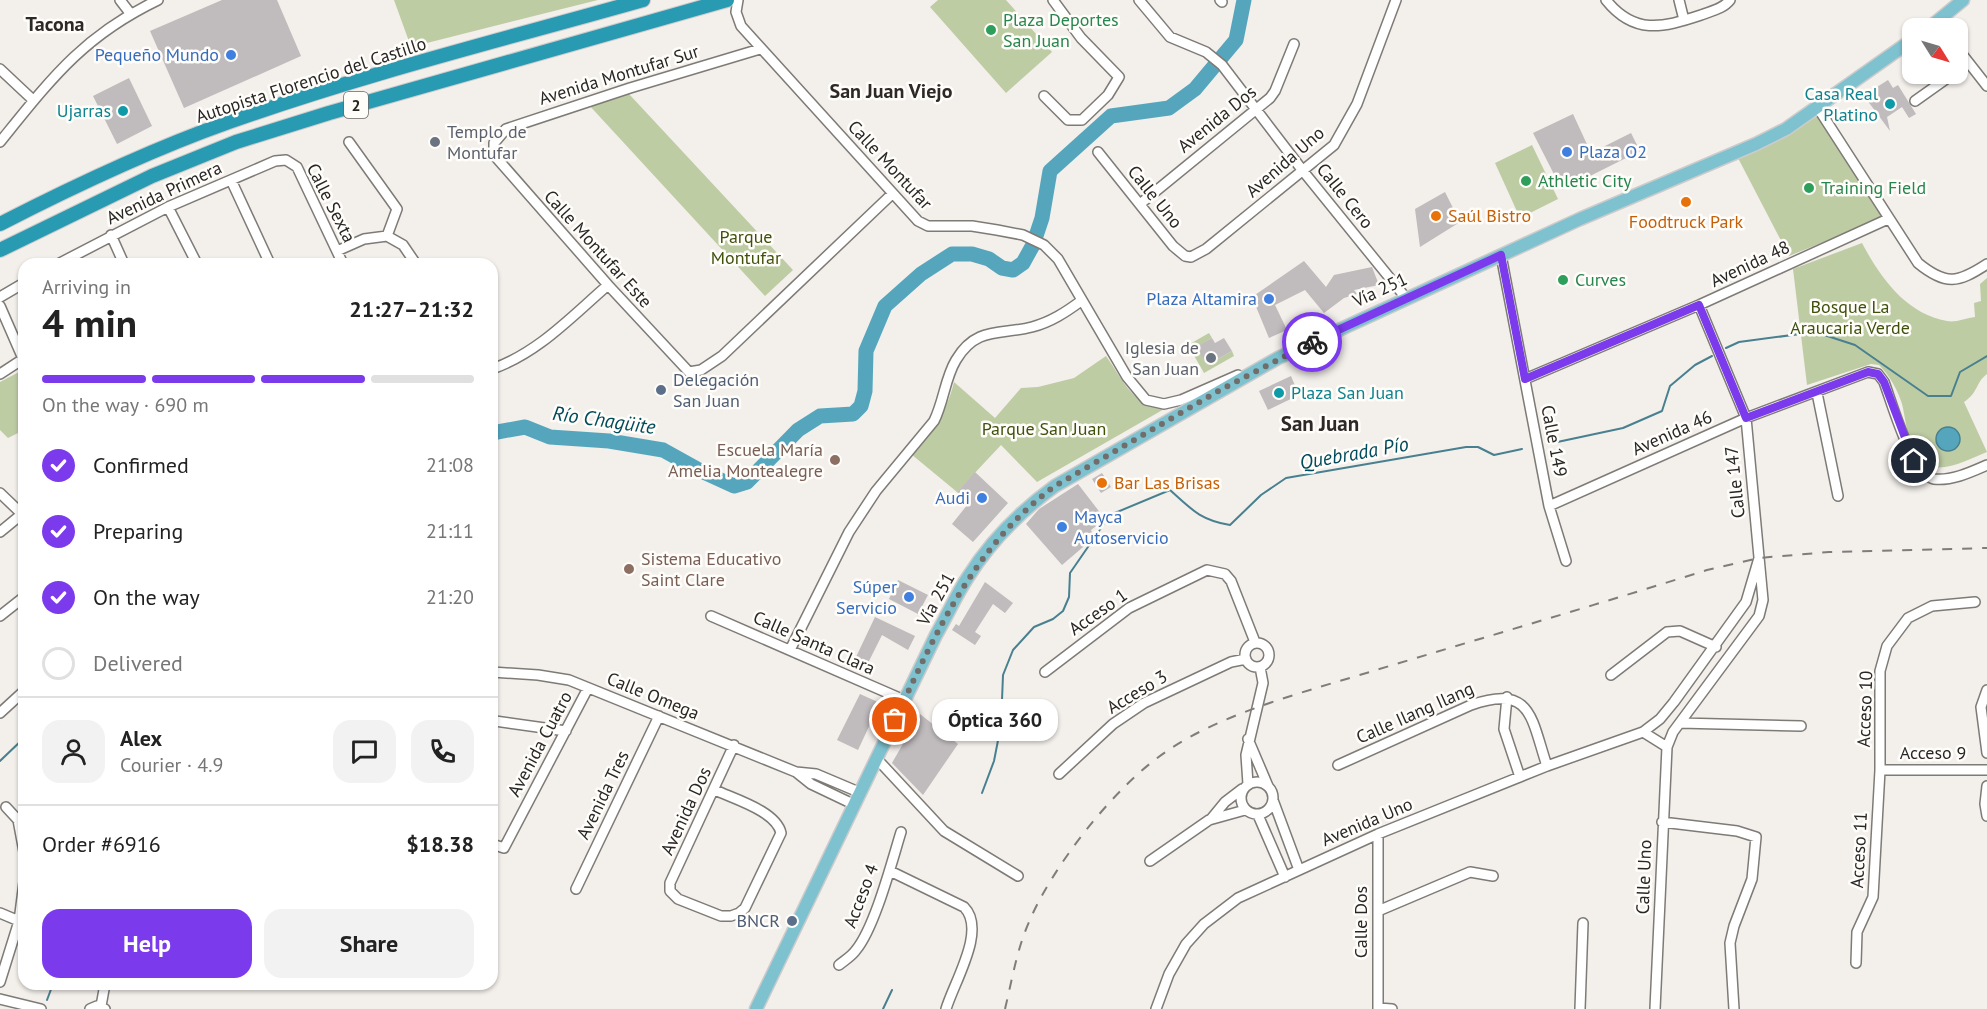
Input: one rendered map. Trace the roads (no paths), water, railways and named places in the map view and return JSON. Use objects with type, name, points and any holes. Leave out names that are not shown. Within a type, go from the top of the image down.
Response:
[{"type":"highway","name":"Autopista Florencio del Castillo","points":[[0,224],[144,155],[228,122],[320,92],[643,0]]},
{"type":"highway","name":"Autopista Florencio del Castillo","points":[[0,250],[152,176],[236,142],[416,88],[728,0]]},
{"type":"main road","points":[[1944,18],[1963,0]]},
{"type":"main road","name":"Vía 251","points":[[756,1009],[904,700],[968,577],[988,550],[1032,503],[1055,486],[1278,358],[1630,197],[1756,144],[1818,108],[1902,47]]},
{"type":"street","points":[[120,0],[130,13]]},
{"type":"street","points":[[1,139],[60,69],[96,36],[130,13],[158,0]]},
{"type":"street","name":"Calle Montufar","points":[[738,0],[738,19],[760,49],[918,221],[928,226],[972,226],[1032,239],[1044,245],[1058,259],[1133,386],[1146,400],[1164,404],[1181,400],[1278,358]]},
{"type":"street","points":[[1044,96],[1068,120],[1082,120],[1108,95],[1119,77],[1081,38],[1053,0]]},
{"type":"street","name":"Calle Cero","points":[[1139,0],[1170,37],[1218,61],[1406,298]]},
{"type":"street","name":"Avenida Uno","points":[[1191,257],[1206,249],[1334,145],[1349,120],[1396,0]]},
{"type":"street","points":[[1606,0],[1621,16],[1642,26],[1654,27],[1684,20],[1721,7],[1730,0]]},
{"type":"street","points":[[1679,0],[1684,20]]},
{"type":"street","name":"Avenida Dos","points":[[1140,204],[1265,103],[1275,91],[1294,44]]},
{"type":"street","name":"Avenida Montufar Sur","points":[[494,143],[506,129],[630,88],[760,49]]},
{"type":"street","points":[[1968,62],[1987,86]]},
{"type":"street","points":[[0,69],[33,100]]},
{"type":"street","points":[[1915,101],[1939,84]]},
{"type":"street","points":[[1818,108],[1887,219],[1918,263],[1934,276],[1954,281],[1971,275],[1987,264]]},
{"type":"street","points":[[349,142],[396,209],[387,236]]},
{"type":"street","name":"Calle Montufar Este","points":[[494,143],[494,155],[499,163],[689,372],[701,370],[722,356],[892,194]]},
{"type":"street","name":"Calle Uno","points":[[1098,152],[1173,246],[1185,256],[1191,257]]},
{"type":"street","name":"Avenida Primera","points":[[69,258],[168,207],[275,161],[286,160]]},
{"type":"street","name":"Calle Sexta","points":[[286,160],[297,167],[340,258]]},
{"type":"street","points":[[231,180],[267,258]]},
{"type":"street","points":[[168,207],[193,258]]},
{"type":"street","name":"Avenida 48","points":[[1525,379],[1699,305],[1887,219]]},
{"type":"street","points":[[111,235],[121,258]]},
{"type":"street","points":[[337,251],[364,239],[387,236],[403,245],[412,258]]},
{"type":"street","name":"Calle 149","points":[[1501,255],[1549,506],[1566,561]]},
{"type":"street","points":[[498,367],[516,361],[540,345],[608,285]]},
{"type":"street","points":[[0,297],[18,286]]},
{"type":"street","points":[[790,650],[849,532],[876,491],[934,421],[951,370],[965,347],[984,334],[1032,327],[1043,323],[1066,312],[1081,301]]},
{"type":"street","name":"Calle 147","points":[[1699,305],[1746,418],[1760,558]]},
{"type":"street","points":[[0,306],[18,346]]},
{"type":"street","points":[[0,374],[18,364]]},
{"type":"street","name":"Avenida 46","points":[[1549,506],[1746,418],[1868,372],[1878,374],[1884,382],[1914,461],[1923,474],[1932,479],[1947,479],[1987,465]]},
{"type":"street","points":[[1817,393],[1838,496]]},
{"type":"street","points":[[0,493],[18,510]]},
{"type":"street","points":[[0,532],[18,519]]},
{"type":"street","points":[[1661,742],[1680,723],[1759,616],[1763,600],[1760,558]]},
{"type":"street","name":"Avenida Uno","points":[[1156,1009],[1169,975],[1186,944],[1204,924],[1238,898],[1378,834],[1547,766],[1643,732],[1660,719],[1716,647],[1746,602],[1760,558]]},
{"type":"street","name":"Acceso 1","points":[[1045,672],[1129,608],[1207,570],[1225,574],[1231,581],[1255,642]]},
{"type":"street","points":[[0,616],[18,602]]},
{"type":"street","name":"Acceso 10","points":[[1880,770],[1880,672],[1887,646],[1908,618],[1932,606],[1975,602]]},
{"type":"street","name":"Calle Santa Clara","points":[[711,616],[904,700]]},
{"type":"street","points":[[1611,675],[1667,632],[1680,631],[1716,647]]},
{"type":"street","points":[[1255,642],[1261,643],[1269,650],[1269,660],[1260,667],[1254,667],[1245,659],[1246,648],[1255,642]]},
{"type":"street","name":"Acceso 3","points":[[1059,774],[1113,724],[1144,703],[1232,662],[1245,659]]},
{"type":"street","points":[[1245,810],[1240,795],[1245,786],[1248,739],[1263,683],[1260,667]]},
{"type":"street","name":"Calle Omega","points":[[498,672],[555,677],[588,688],[734,745],[796,772],[811,784],[855,806]]},
{"type":"street","name":"Avenida Cuatro","points":[[498,846],[504,848],[588,688]]},
{"type":"street","points":[[1987,690],[1981,707],[1987,753]]},
{"type":"street","points":[[0,713],[18,696]]},
{"type":"street","points":[[1520,777],[1504,729],[1507,697],[1517,701],[1528,712],[1547,766]]},
{"type":"street","name":"Calle Ilang Ilang","points":[[1338,765],[1471,705],[1507,697]]},
{"type":"street","name":"Avenida Tres","points":[[576,889],[659,716]]},
{"type":"street","points":[[1660,719],[1661,742]]},
{"type":"street","points":[[498,721],[566,731]]},
{"type":"street","points":[[1680,723],[1801,726]]},
{"type":"street","points":[[1643,732],[1661,742]]},
{"type":"street","points":[[1248,739],[1299,870]]},
{"type":"street","name":"Calle Uno","points":[[1655,1009],[1662,822],[1661,742]]},
{"type":"street","name":"Avenida Dos","points":[[715,790],[751,806],[774,820],[779,826],[779,841],[745,908],[731,916],[721,916],[678,899],[670,891],[670,883],[734,745]]},
{"type":"street","points":[[877,759],[944,831],[1018,876]]},
{"type":"street","name":"Acceso 9","points":[[1880,770],[1987,770]]},
{"type":"street","name":"Acceso 11","points":[[1856,963],[1857,932],[1873,897],[1880,770]]},
{"type":"street","name":"Calle Omega","points":[[796,772],[816,774],[861,793]]},
{"type":"street","points":[[1150,861],[1209,820],[1225,802],[1245,786],[1262,782],[1268,786]]},
{"type":"street","points":[[1987,786],[1985,804],[1987,816]]},
{"type":"street","points":[[1209,820],[1245,810],[1258,814],[1270,807],[1273,800]]},
{"type":"street","points":[[6,807],[18,819]]},
{"type":"street","points":[[1258,814],[1285,877]]},
{"type":"street","points":[[1662,822],[1737,831],[1756,837],[1752,879],[1730,943],[1734,1009]]},
{"type":"street","name":"Acceso 4","points":[[839,965],[856,950],[865,936],[890,871],[901,832]]},
{"type":"street","name":"Calle Dos","points":[[1378,834],[1378,1009]]},
{"type":"street","points":[[890,871],[964,908],[972,915],[974,925],[971,943],[946,1009]]},
{"type":"street","points":[[1378,911],[1470,872],[1493,876]]},
{"type":"street","points":[[0,913],[18,921]]},
{"type":"street","points":[[1580,1009],[1583,923]]},
{"type":"street","points":[[0,982],[18,924]]},
{"type":"street","points":[[90,1009],[103,1008],[104,990]]},
{"type":"street","points":[[0,999],[41,1009]]},
{"type":"street","points":[[1378,1009],[1392,1009]]},
{"type":"water","points":[[1948,427],[1957,430],[1960,439],[1957,448],[1948,451],[1939,448],[1936,439],[1939,430]]},
{"type":"waterway","name":"Río Chagüite","points":[[498,432],[525,427],[550,437],[609,441],[663,450],[734,486],[747,482],[798,430],[820,416],[853,414],[861,406],[865,391],[866,351],[885,306],[921,274],[952,254],[972,254],[989,259],[1002,268],[1013,270],[1023,263],[1033,245],[1042,218],[1050,171],[1111,116],[1169,108],[1195,89],[1236,40],[1244,0]]},
{"type":"waterway","name":"Quebrada Pío","points":[[1726,348],[1739,342],[1815,332],[1855,345],[1928,396],[1951,396],[1960,372],[1987,356]]},
{"type":"waterway","name":"Quebrada Pío","points":[[1548,444],[1623,428],[1662,411],[1670,386],[1695,365],[1712,356]]},
{"type":"waterway","name":"Quebrada Pío","points":[[982,793],[994,761],[1001,725],[1003,675],[1013,650],[1034,627],[1053,619],[1063,611],[1069,597],[1070,573],[1110,515],[1170,490],[1203,517],[1230,525],[1261,495],[1286,478],[1466,447],[1478,447],[1494,455],[1522,449]]},
{"type":"waterway","points":[[0,761],[18,744]]},
{"type":"waterway","points":[[47,1000],[51,990]]},
{"type":"waterway","name":"Quebrada Pío","points":[[883,1009],[892,990]]},
{"type":"railway","points":[[1005,1009],[1018,954],[1029,922],[1070,852],[1107,805],[1147,766],[1167,751],[1214,725],[1321,686],[1707,570],[1759,558],[1829,552],[1987,548]]},
{"type":"place","name":"Plaza Deportes San Juan","points":[[991,30]]},
{"type":"place","name":"Pequeño Mundo","points":[[231,55]]},
{"type":"place","name":"Casa Real Platino","points":[[1890,104]]},
{"type":"place","name":"Ujarras","points":[[123,111]]},
{"type":"place","name":"Templo de Montufar","points":[[435,142]]},
{"type":"place","name":"Plaza O2","points":[[1567,152]]},
{"type":"place","name":"Athletic City","points":[[1526,181]]},
{"type":"place","name":"Training Field","points":[[1809,188]]},
{"type":"place","name":"Foodtruck Park","points":[[1686,202]]},
{"type":"place","name":"Saúl Bistro","points":[[1436,216]]},
{"type":"place","name":"Curves","points":[[1563,280]]},
{"type":"place","name":"Plaza Altamira","points":[[1269,299]]},
{"type":"place","name":"Iglesia de San Juan","points":[[1211,358]]},
{"type":"place","name":"Delegación San Juan","points":[[661,390]]},
{"type":"place","name":"Plaza San Juan","points":[[1279,393]]},
{"type":"place","name":"Escuela María Amelia Montealegre","points":[[835,460]]},
{"type":"place","name":"Bar Las Brisas","points":[[1102,483]]},
{"type":"place","name":"Audi","points":[[982,498]]},
{"type":"place","name":"Mayca Autoservicio","points":[[1062,527]]},
{"type":"place","name":"Sistema Educativo Saint Clare","points":[[629,569]]},
{"type":"place","name":"Súper Servicio","points":[[909,597]]},
{"type":"place","name":"Óptica 360","points":[[895,720]]},
{"type":"place","name":"BNCR","points":[[792,921]]},
{"type":"district","name":"Tacona","points":[[55,24]]},
{"type":"district","name":"San Juan Viejo","points":[[891,91]]},
{"type":"district","name":"San Juan","points":[[1320,424]]},
{"type":"park label","name":"Parque Montufar","points":[[746,247]]},
{"type":"park label","name":"Bosque La Araucaria Verde","points":[[1850,317]]},
{"type":"park label","name":"Parque San Juan","points":[[1044,429]]}]
